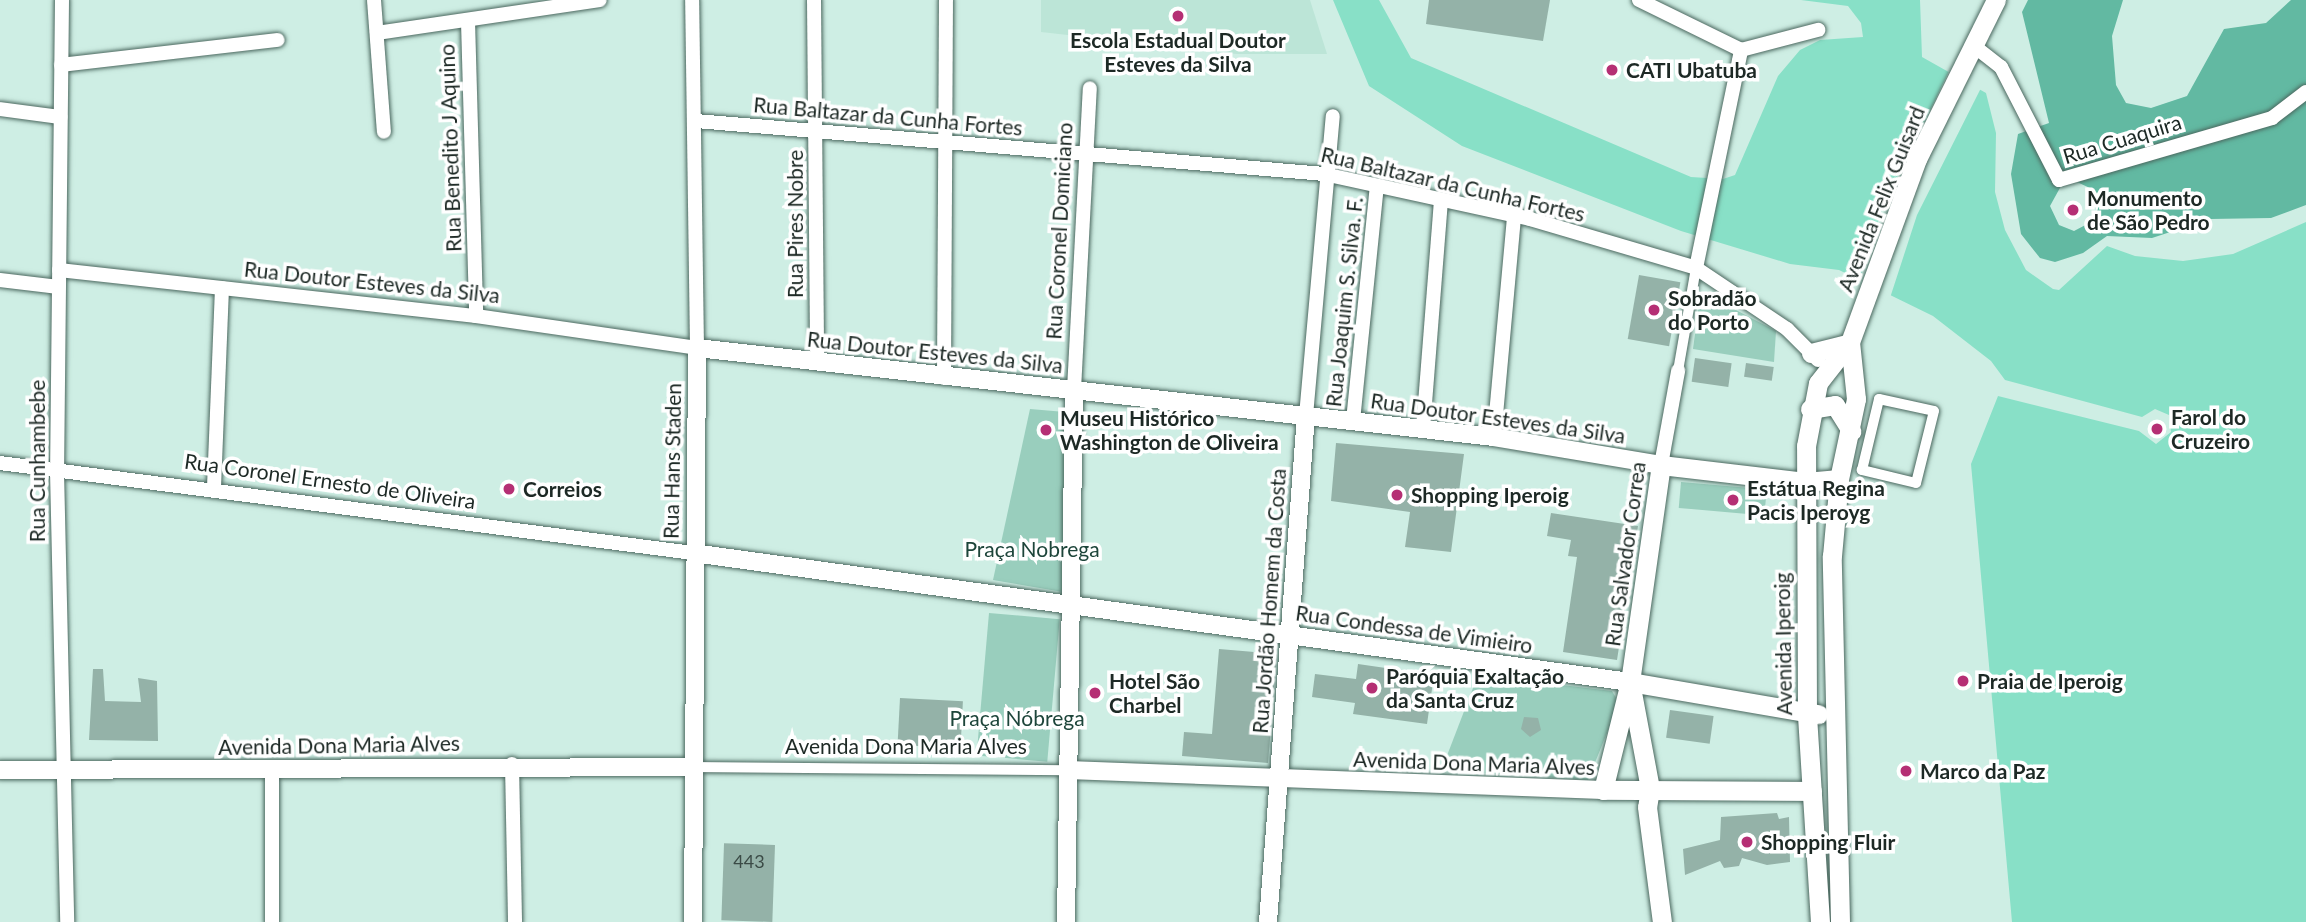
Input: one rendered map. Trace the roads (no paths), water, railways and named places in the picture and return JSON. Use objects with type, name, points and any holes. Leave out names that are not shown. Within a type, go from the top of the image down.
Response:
[{"type":"main road","name":"Avenida Felix Guisard","points":[[1827,369],[1850,342],[1917,159],[1996,0]]},
{"type":"main road","name":"Avenida Felix Guisard","points":[[1850,342],[1856,399]]},
{"type":"main road","points":[[1811,353],[1836,350],[1850,342]]},
{"type":"main road","points":[[1827,369],[1856,399],[1839,479],[1832,556],[1833,714],[1840,922]]},
{"type":"main road","name":"Avenida Iperoig","points":[[1821,922],[1807,714],[1805,482],[1810,409],[1827,369]]},
{"type":"main road","points":[[1810,409],[1835,405],[1851,431]]},
{"type":"main road","name":"Rua Doutor Esteves da Silva","points":[[1661,465],[1805,482],[1839,479]]},
{"type":"main road","name":"Rua Salvador Correa","points":[[1603,790],[1630,682],[1661,465]]},
{"type":"main road","name":"Rua Salvador Correa","points":[[1630,682],[1650,789],[1647,807],[1662,922]]},
{"type":"main road","name":"Rua Condessa de Vimieiro","points":[[1630,682],[1807,714],[1833,714]]},
{"type":"main road","name":"Avenida Dona Maria Alves","points":[[1603,790],[1812,792]]},
{"type":"street","name":"Rua Cunhambebe","points":[[62,0],[57,471],[67,922]]},
{"type":"street","points":[[374,0],[384,132]]},
{"type":"street","points":[[377,33],[468,21],[534,5],[600,0]]},
{"type":"street","name":"Rua Hans Staden","points":[[692,0],[696,121],[697,348],[690,766],[693,922]]},
{"type":"street","name":"Rua Pires Nobre","points":[[814,0],[817,363]]},
{"type":"street","points":[[944,378],[946,0]]},
{"type":"street","points":[[1639,0],[1741,50],[1818,30]]},
{"type":"street","name":"Rua Benedito J Aquino","points":[[468,21],[476,316]]},
{"type":"street","points":[[61,65],[278,40]]},
{"type":"street","name":"Rua Cuaquira","points":[[1974,46],[2001,66],[2059,180],[2272,118],[2306,92]]},
{"type":"street","points":[[1697,262],[1741,50]]},
{"type":"street","name":"Rua Coronel Domiciano","points":[[1066,922],[1074,390],[1083,153],[1090,88]]},
{"type":"street","points":[[0,109],[60,117]]},
{"type":"street","name":"Rua Jordão Homem da Costa","points":[[1268,922],[1324,174],[1333,116]]},
{"type":"street","name":"Rua Baltazar da Cunha Fortes","points":[[696,121],[1324,174],[1697,262],[1787,329],[1827,369]]},
{"type":"street","name":"Rua Joaquim S. Silva. F.","points":[[1353,421],[1377,186]]},
{"type":"street","points":[[1423,429],[1441,200]]},
{"type":"street","points":[[1494,437],[1514,217]]},
{"type":"street","name":"Rua Salvador Correa","points":[[1661,465],[1697,262]]},
{"type":"street","name":"Rua Doutor Esteves da Silva","points":[[59,270],[476,316],[697,348],[944,378],[1494,437],[1661,465]]},
{"type":"street","points":[[0,280],[59,287]]},
{"type":"street","points":[[214,486],[222,288]]},
{"type":"street","points":[[1879,399],[1934,411],[1916,483],[1862,470],[1879,399]]},
{"type":"street","name":"Rua Coronel Ernesto de Oliveira","points":[[0,463],[214,486],[1070,605]]},
{"type":"street","name":"Rua Condessa de Vimieiro","points":[[1070,605],[1630,682]]},
{"type":"street","points":[[512,764],[515,922]]},
{"type":"street","name":"Avenida Dona Maria Alves","points":[[0,770],[272,769],[512,764],[1068,769],[1603,790]]},
{"type":"street","points":[[272,769],[272,922]]},
{"type":"place","name":"Escola Estadual Doutor Esteves da Silva","points":[[1178,16]]},
{"type":"place","name":"CATI Ubatuba","points":[[1612,70]]},
{"type":"place","name":"Monumento de São Pedro","points":[[2073,210]]},
{"type":"place","name":"Sobradão do Porto","points":[[1654,310]]},
{"type":"place","name":"Farol do Cruzeiro","points":[[2157,429]]},
{"type":"place","name":"Museu Histórico Washington de Oliveira","points":[[1046,430]]},
{"type":"place","name":"Correios","points":[[509,489]]},
{"type":"place","name":"Shopping Iperoig","points":[[1397,495]]},
{"type":"place","name":"Estátua Regina Pacis Iperoyg","points":[[1733,500]]},
{"type":"place","name":"Praia de Iperoig","points":[[1963,681]]},
{"type":"place","name":"Paróquia Exaltação da Santa Cruz","points":[[1372,688]]},
{"type":"place","name":"Hotel São Charbel","points":[[1095,693]]},
{"type":"place","name":"Marco da Paz","points":[[1906,771]]},
{"type":"place","name":"Shopping Fluir","points":[[1747,842]]},
{"type":"park label","name":"Praça Nobrega","points":[[1032,549]]},
{"type":"park label","name":"Praça Nóbrega","points":[[1017,718]]}]
